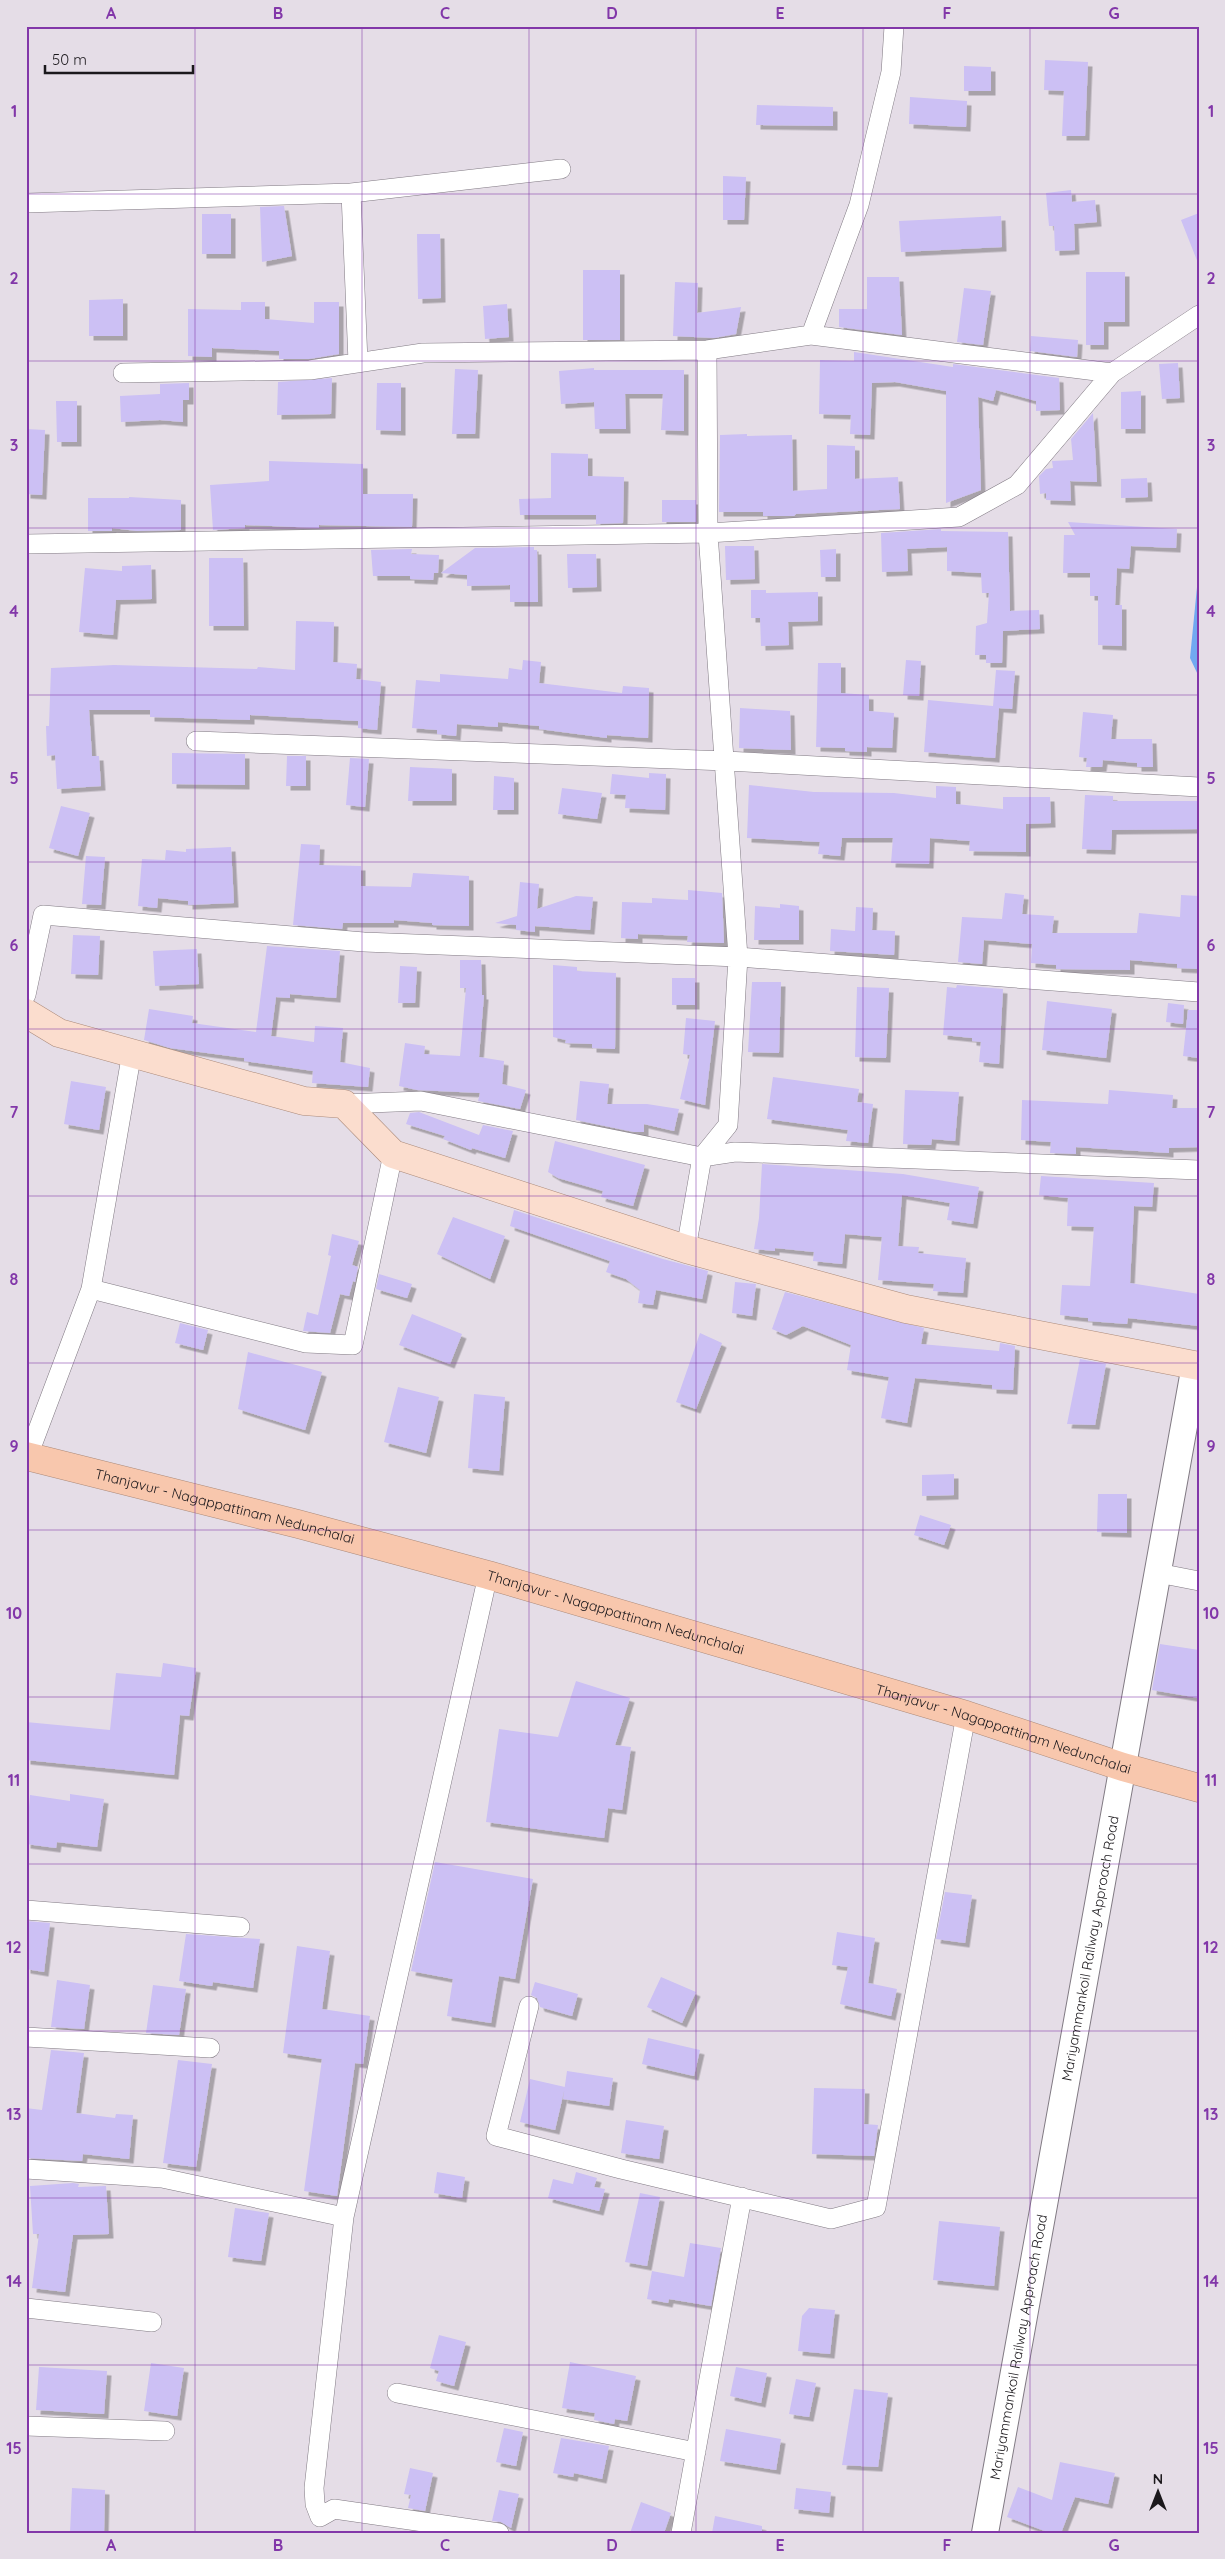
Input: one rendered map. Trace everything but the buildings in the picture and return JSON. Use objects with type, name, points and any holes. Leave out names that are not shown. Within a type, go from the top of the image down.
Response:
[{"type":"highway","name":"Thanjavur - Nagappattinam Nedunchalai","points":[[27,1456],[298,1524],[488,1575],[966,1715],[1123,1768],[1199,1788]]},
{"type":"main road","points":[[26,1013],[59,1033],[304,1101],[344,1104],[394,1154],[686,1249],[906,1309],[1197,1366]]},
{"type":"main road","name":"Mariyammankoil Railway Approach Road","points":[[985,2533],[1197,1366]]},
{"type":"street","points":[[811,334],[859,205],[891,72],[894,26]]},
{"type":"street","points":[[26,203],[351,193],[561,169]]},
{"type":"street","points":[[351,193],[358,362]]},
{"type":"street","points":[[26,544],[708,533],[959,516],[1017,485],[1112,374],[1199,315]]},
{"type":"street","points":[[122,374],[310,370],[423,352],[707,350],[811,334],[1112,374]]},
{"type":"street","points":[[686,1249],[702,1157],[728,1125],[738,957],[726,761],[708,533],[707,350]]},
{"type":"street","points":[[196,741],[726,761],[1199,787]]},
{"type":"street","points":[[26,995],[43,915],[364,942],[738,957],[1199,992]]},
{"type":"street","points":[[27,1456],[91,1288],[132,1052]]},
{"type":"street","points":[[344,1104],[421,1101],[702,1157],[735,1152],[1199,1170]]},
{"type":"street","points":[[91,1288],[306,1343],[353,1346],[394,1154]]},
{"type":"street","points":[[1158,1573],[1199,1581]]},
{"type":"street","points":[[488,1575],[344,2217],[314,2488],[315,2504],[320,2517],[334,2509],[499,2533]]},
{"type":"street","points":[[529,2006],[496,2136],[831,2219],[876,2206],[966,1715]]},
{"type":"street","points":[[26,1910],[240,1927]]},
{"type":"street","points":[[26,2037],[210,2048]]},
{"type":"street","points":[[26,2169],[162,2178],[344,2217]]},
{"type":"street","points":[[681,2533],[742,2197]]},
{"type":"street","points":[[26,2308],[152,2322]]},
{"type":"street","points":[[397,2394],[696,2452]]},
{"type":"street","points":[[26,2426],[165,2431]]},
{"type":"water","points":[[1199,567],[1199,677],[1190,658]]}]
